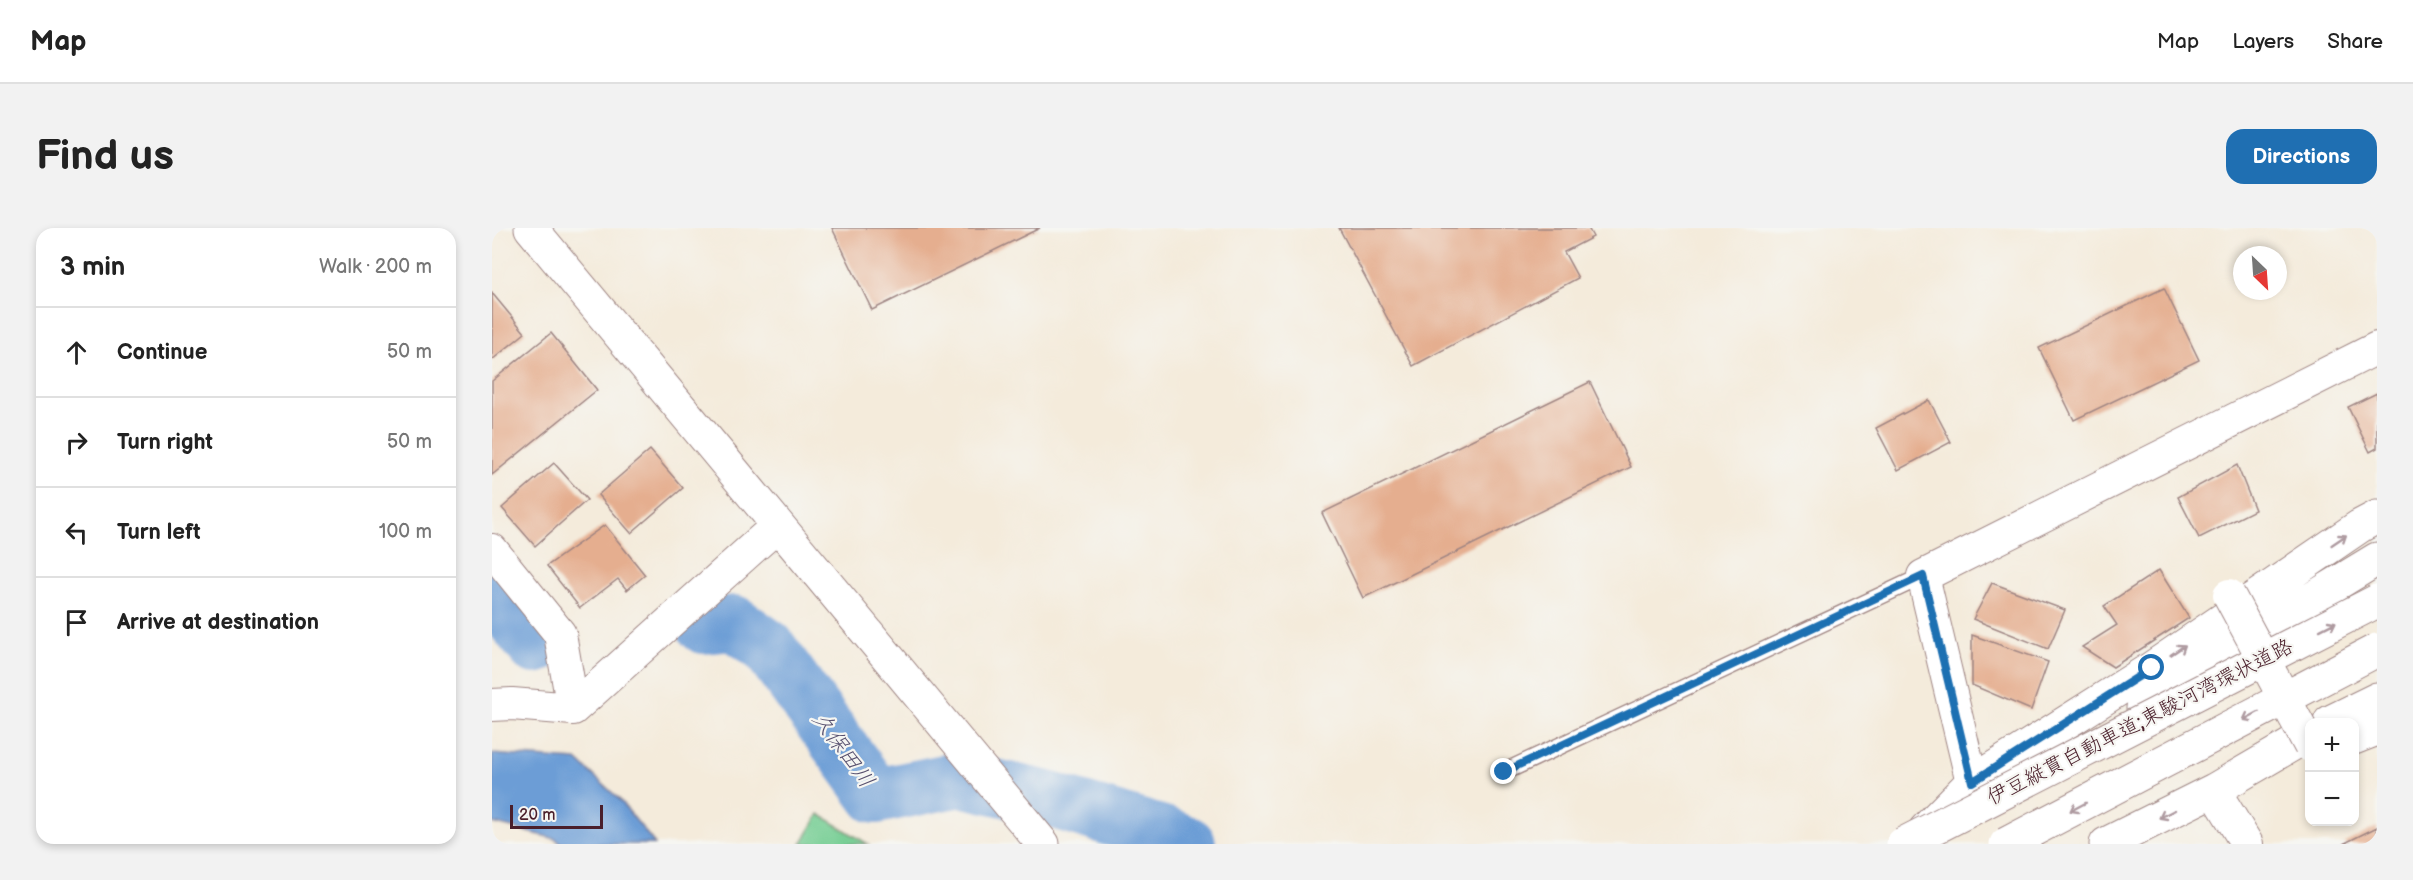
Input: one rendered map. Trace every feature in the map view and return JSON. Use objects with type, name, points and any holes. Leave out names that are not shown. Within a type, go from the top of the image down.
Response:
[{"type":"main road","points":[[531,228],[1042,844]]},
{"type":"main road","points":[[1912,844],[1972,782],[2152,668],[2360,526],[2377,517]]},
{"type":"main road","points":[[1927,844],[2031,781],[2269,625],[2377,559]]},
{"type":"main road","name":"伊豆縦貫自動車道;東駿河湾環状道路","points":[[1902,844],[2377,601]]},
{"type":"main road","points":[[2006,844],[2377,651]]},
{"type":"main road","points":[[2340,718],[2377,699]]},
{"type":"main road","points":[[2359,736],[2377,729]]},
{"type":"main road","points":[[2106,844],[2214,790],[2305,737]]},
{"type":"main road","points":[[2214,790],[2305,757]]},
{"type":"street","points":[[1972,782],[1923,576],[2377,348]]},
{"type":"street","points":[[492,705],[512,704],[573,710],[777,526]]},
{"type":"street","points":[[492,550],[560,633],[573,710]]},
{"type":"street","points":[[2229,595],[2305,737]]},
{"type":"street","points":[[2214,790],[2247,844]]},
{"type":"lane","points":[[1504,772],[1923,576]]},
{"type":"green space","points":[[819,814],[868,844],[801,844]]},
{"type":"water","points":[[492,754],[577,760],[619,799],[655,844],[561,844],[556,839],[492,823]]},
{"type":"building","points":[[832,228],[1040,228],[872,310]]},
{"type":"building","points":[[1339,228],[1588,228],[1593,237],[1564,252],[1578,278],[1413,366]]},
{"type":"building","points":[[2164,288],[2199,360],[2074,420],[2039,348]]},
{"type":"building","points":[[492,293],[525,333],[492,360]]},
{"type":"building","points":[[551,333],[597,390],[492,475],[492,381]]},
{"type":"building","points":[[1590,382],[1631,467],[1363,598],[1322,513]]},
{"type":"building","points":[[2377,393],[2377,448],[2370,452],[2348,407]]},
{"type":"building","points":[[1929,400],[1951,442],[1898,470],[1876,428]]},
{"type":"building","points":[[650,450],[683,488],[631,533],[598,495]]},
{"type":"building","points":[[554,463],[587,500],[535,546],[502,508]]},
{"type":"building","points":[[2237,465],[2255,510],[2199,538],[2178,497]]},
{"type":"building","points":[[605,525],[645,575],[627,590],[618,579],[580,608],[547,566]]},
{"type":"building","points":[[2159,570],[2189,618],[2113,667],[2082,647],[2117,625],[2104,606]]},
{"type":"building","points":[[1992,583],[2065,610],[2048,649],[1973,619]]},
{"type":"building","points":[[1972,635],[2048,662],[2031,710],[1972,685]]},
{"type":"building","points":[[2377,827],[2377,844],[2343,844]]},
{"type":"waterway","name":"久保田川","points":[[492,593],[535,646]]},
{"type":"waterway","name":"久保田川","points":[[704,626],[734,623],[768,647],[876,796],[960,779],[1044,798],[1167,835],[1188,844]]},
{"type":"route","points":[[1504,772],[1923,576],[1972,782],[2152,668]]}]
